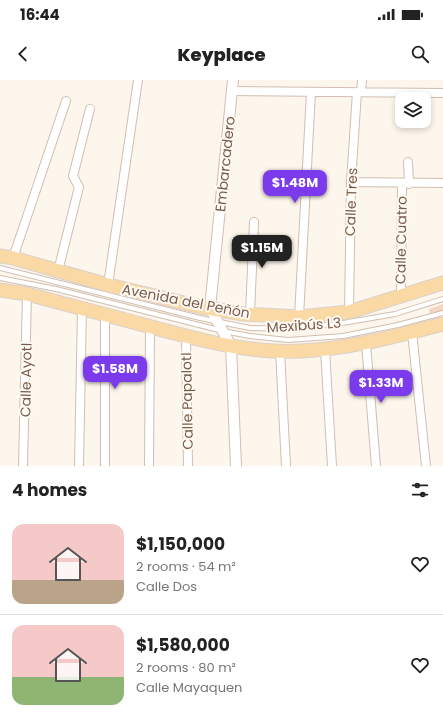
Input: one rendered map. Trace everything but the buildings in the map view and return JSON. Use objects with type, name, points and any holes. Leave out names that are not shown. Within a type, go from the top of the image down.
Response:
[{"type":"main road","name":"Avenida del Peñón","points":[[0,256],[13,258],[108,285],[210,308],[250,314],[299,317],[349,312],[443,283]]},
{"type":"main road","name":"Avenida del Peñón","points":[[0,290],[27,294],[150,326],[186,337],[231,346],[280,351],[325,349],[366,343],[443,324]]},
{"type":"street","points":[[108,285],[138,80]]},
{"type":"street","name":"Embarcadero","points":[[210,308],[233,80]]},
{"type":"street","name":"Calle Tres","points":[[349,312],[351,182],[359,92],[362,80]]},
{"type":"street","points":[[232,91],[443,93]]},
{"type":"street","points":[[299,317],[311,92]]},
{"type":"street","points":[[13,258],[66,101]]},
{"type":"street","points":[[58,271],[79,188],[73,176],[90,109]]},
{"type":"street","name":"Calle Cuatro","points":[[401,296],[405,184],[408,162]]},
{"type":"street","points":[[351,182],[405,184],[443,183]]},
{"type":"street","points":[[250,314],[254,222]]},
{"type":"street","name":"Calle Ayotl","points":[[23,466],[27,294]]},
{"type":"street","points":[[79,466],[82,308]]},
{"type":"street","points":[[210,308],[231,346],[236,466]]},
{"type":"street","points":[[104,466],[105,314]]},
{"type":"street","points":[[149,466],[150,326]]},
{"type":"street","points":[[412,332],[426,466]]},
{"type":"street","name":"Calle Papalotl","points":[[186,337],[188,466]]},
{"type":"street","points":[[366,343],[376,466]]},
{"type":"street","points":[[325,349],[332,466]]},
{"type":"street","points":[[280,351],[286,466]]},
{"type":"lane","name":"Mexibús L3","points":[[0,268],[218,322],[250,328],[287,329],[337,324],[395,314],[443,298]]},
{"type":"lane","name":"Mexibús L3","points":[[0,278],[56,289],[223,331],[250,336],[288,340],[343,336],[398,325],[443,313]]}]
